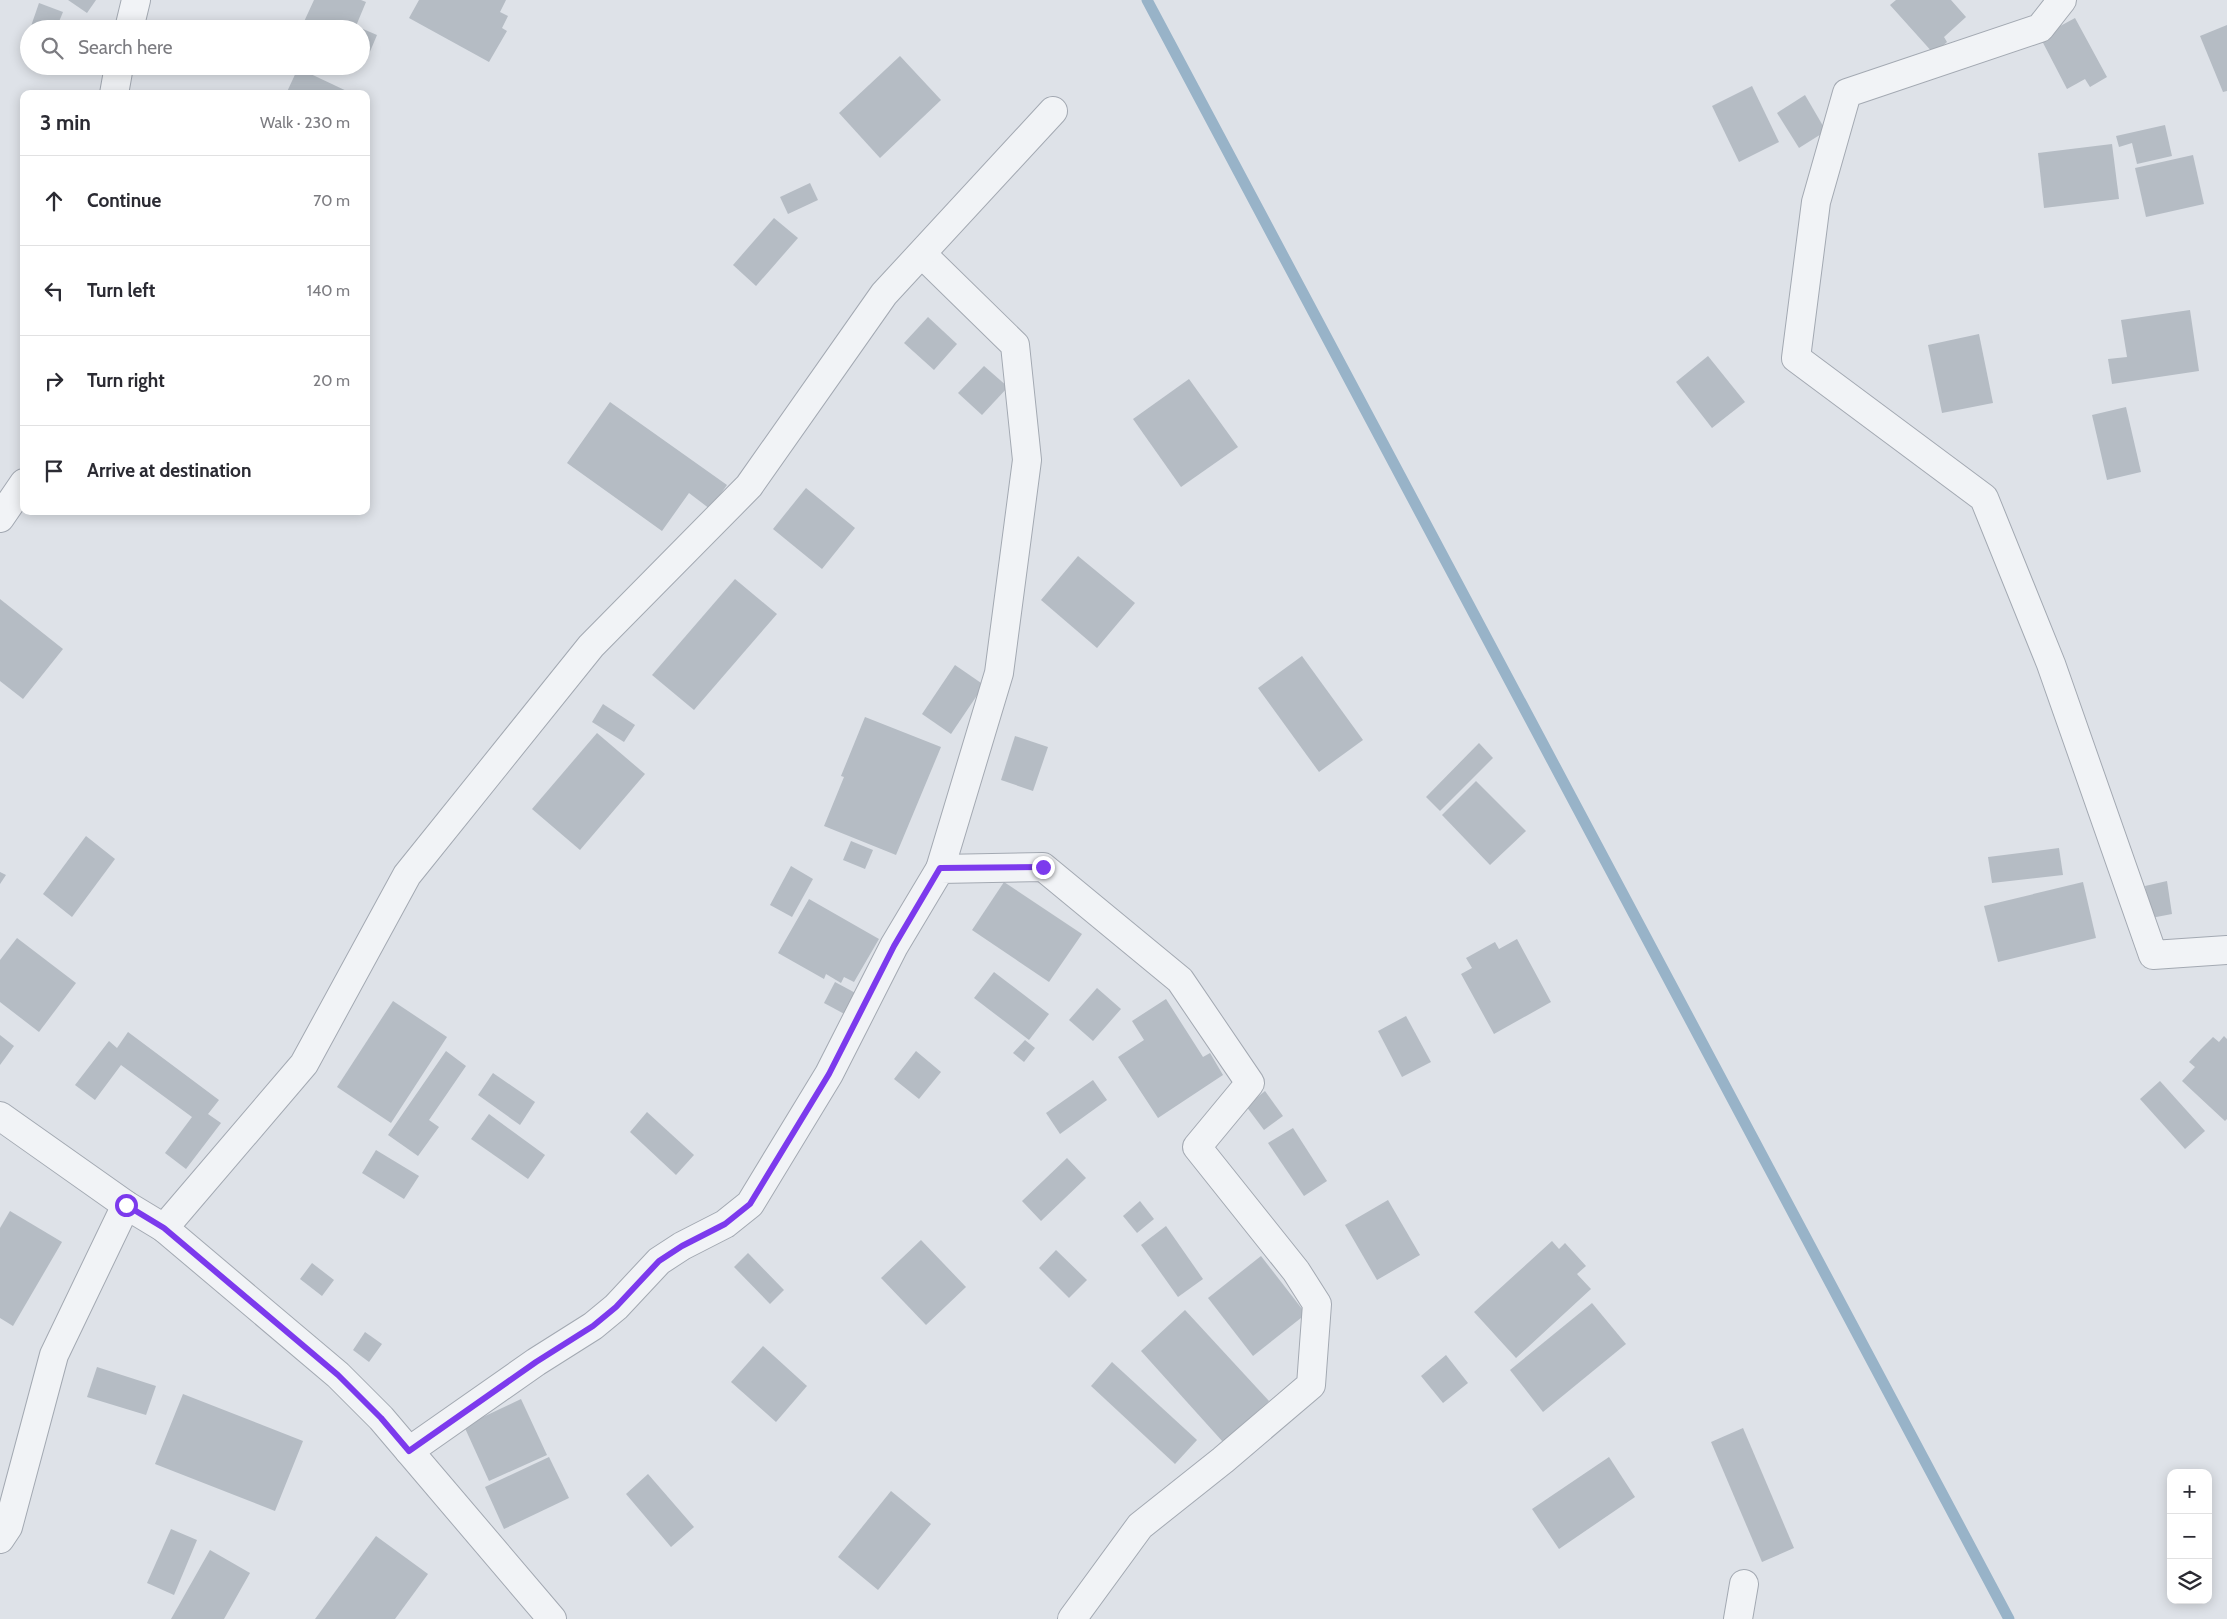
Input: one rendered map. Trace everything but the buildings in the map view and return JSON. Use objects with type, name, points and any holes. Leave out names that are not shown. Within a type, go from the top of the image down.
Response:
[{"type":"street","points":[[131,20],[136,0]]},
{"type":"street","points":[[2062,0],[2040,28],[1847,93],[1816,202],[1796,358],[1984,498],[2051,664],[2153,955],[2227,950]]},
{"type":"street","points":[[115,90],[117,75]]},
{"type":"street","points":[[164,1228],[304,1064],[407,875],[590,646],[749,486],[884,294],[1053,111]]},
{"type":"street","points":[[409,1451],[536,1362],[593,1326],[616,1307],[659,1261],[682,1246],[725,1224],[750,1204],[829,1074],[894,946],[940,868],[999,672],[1027,460],[1015,345],[922,254]]},
{"type":"street","points":[[0,518],[20,489]]},
{"type":"street","points":[[940,868],[1043,867],[1180,980],[1250,1084],[1197,1147],[1296,1271],[1317,1304],[1311,1385],[1140,1526],[1072,1619]]},
{"type":"street","points":[[0,1116],[126,1205],[164,1228],[338,1375],[381,1418],[552,1619]]},
{"type":"street","points":[[0,1540],[8,1527],[54,1355],[126,1205]]},
{"type":"street","points":[[1738,1619],[1744,1584]]},
{"type":"waterway","points":[[1147,0],[2009,1619]]},
{"type":"route","points":[[126,1205],[164,1228],[338,1375],[381,1418],[409,1451],[536,1362],[593,1326],[616,1307],[659,1261],[682,1246],[725,1224],[750,1204],[829,1074],[894,946],[940,868],[1043,867]]}]
